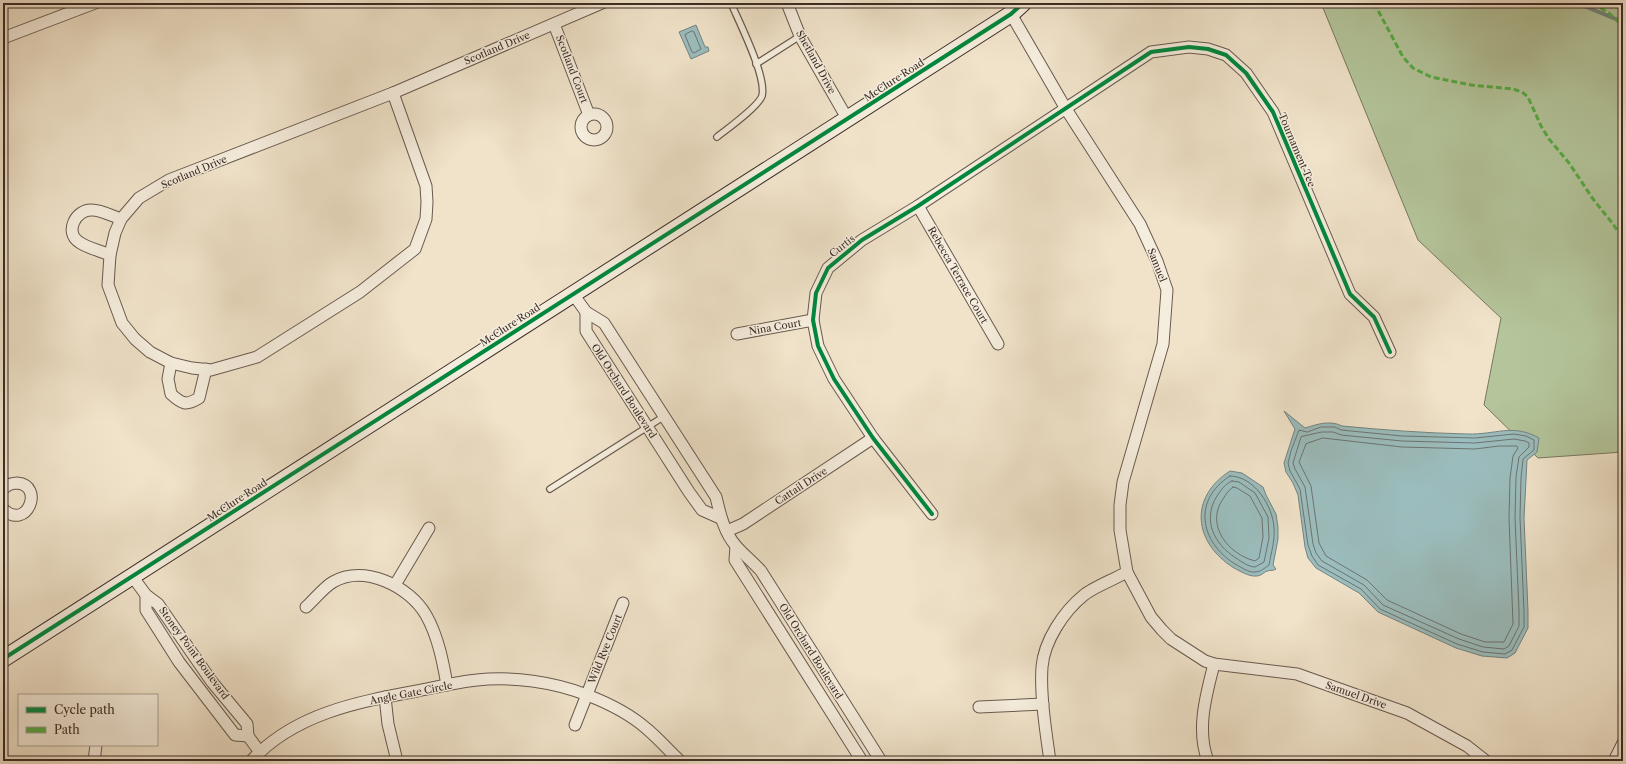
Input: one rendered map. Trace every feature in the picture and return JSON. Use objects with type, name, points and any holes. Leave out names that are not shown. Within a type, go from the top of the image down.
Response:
[{"type":"street","points":[[3,38],[95,3]]},
{"type":"street","name":"Scotland Drive","points":[[393,93],[426,186],[426,219],[415,249],[360,292],[256,357],[211,370],[192,368],[171,363],[150,352],[135,339],[122,323],[108,285],[110,255],[115,233],[121,219],[139,198],[169,180],[393,93],[602,3]]},
{"type":"street","name":"Shetland Drive","points":[[787,3],[800,36],[848,120]]},
{"type":"street","name":"McClure Road","points":[[3,659],[848,120],[1011,14],[1024,3]]},
{"type":"street","name":"Samuel","points":[[1011,14],[1066,109],[1140,224],[1167,290],[1163,344],[1123,482],[1120,505],[1120,530],[1127,572]]},
{"type":"street","name":"Scotland Court","points":[[554,24],[589,115]]},
{"type":"street","name":"Tournament Tee","points":[[1066,109],[1151,52],[1189,47],[1208,49],[1226,55],[1246,73],[1273,112],[1350,294],[1374,317],[1390,352]]},
{"type":"street","name":"Curtis","points":[[932,514],[873,438],[834,379],[818,346],[813,320],[816,293],[828,268],[862,240],[918,206],[1066,109]]},
{"type":"street","name":"Rebecca Terrace Court","points":[[918,206],[998,344]]},
{"type":"street","points":[[110,255],[78,242],[73,235],[72,226],[76,216],[84,210],[93,210],[121,219]]},
{"type":"street","name":"Old Orchard Boulevard","points":[[573,294],[586,312],[604,323],[663,417],[716,497],[720,518],[736,546],[751,559],[761,571],[881,761]]},
{"type":"street","name":"Old Orchard Boulevard","points":[[586,312],[586,331],[647,427],[702,510],[720,518]]},
{"type":"street","name":"Nina Court","points":[[737,334],[813,320]]},
{"type":"street","points":[[171,363],[168,379],[171,394],[181,402],[190,403],[199,398],[206,369]]},
{"type":"street","name":"Cattail Drive","points":[[727,531],[743,524],[873,438]]},
{"type":"street","points":[[3,489],[10,484],[21,484],[29,490],[32,500],[27,510],[18,515],[8,513],[3,509]]},
{"type":"street","points":[[395,585],[429,528]]},
{"type":"street","name":"Old Orchard Boulevard","points":[[736,546],[735,560],[862,761]]},
{"type":"street","points":[[1050,761],[1043,704],[1042,667],[1047,644],[1061,620],[1084,595],[1127,572]]},
{"type":"street","name":"Samuel Drive","points":[[1127,572],[1151,617],[1162,630],[1182,646],[1206,661],[1214,664],[1297,674],[1407,713],[1467,746],[1486,761]]},
{"type":"street","points":[[306,607],[333,582],[353,575],[372,576],[395,585],[425,614],[433,630],[442,660],[447,685]]},
{"type":"street","name":"Stoney Point Boulevard","points":[[132,576],[146,595],[158,604],[212,682],[247,724],[248,736],[259,752]]},
{"type":"street","name":"Stoney Point Boulevard","points":[[146,595],[146,610],[179,662],[235,735],[248,736]]},
{"type":"street","name":"Wild Rye Court","points":[[586,695],[623,603]]},
{"type":"street","points":[[1208,761],[1202,737],[1205,700],[1214,664]]},
{"type":"street","name":"Angle Gate Circle","points":[[251,761],[259,752],[282,735],[307,720],[338,708],[447,685],[477,680],[504,679],[553,685],[586,695],[620,710],[647,729],[680,761]]},
{"type":"street","points":[[575,725],[586,695]]},
{"type":"street","points":[[385,697],[388,724],[397,761]]},
{"type":"street","points":[[979,707],[1043,704]]},
{"type":"street","points":[[1614,761],[1623,743]]},
{"type":"street","points":[[94,761],[96,746]]},
{"type":"lane","points":[[717,137],[756,105],[762,96],[763,81],[731,3]]},
{"type":"lane","points":[[756,64],[800,36]]},
{"type":"lane","points":[[550,489],[663,417]]},
{"type":"green space","points":[[1321,3],[1623,3],[1623,452],[1538,458],[1484,405],[1501,318],[1418,240]]},
{"type":"water","points":[[696,25],[705,47],[708,47],[709,51],[691,59],[679,32]]},
{"type":"water","points":[[1284,411],[1305,428],[1319,424],[1333,423],[1342,426],[1451,434],[1477,434],[1512,430],[1520,431],[1539,438],[1537,452],[1527,460],[1524,518],[1528,628],[1515,653],[1507,658],[1482,656],[1456,648],[1378,612],[1359,593],[1316,568],[1308,558],[1305,547],[1298,495],[1286,472],[1284,463],[1295,429]]},
{"type":"water","points":[[1230,471],[1242,473],[1263,487],[1276,514],[1278,539],[1273,565],[1276,569],[1267,571],[1258,576],[1251,576],[1242,572],[1221,558],[1211,546],[1204,533],[1201,520],[1202,507],[1207,494],[1216,482]]},
{"type":"waterway","points":[[1577,3],[1623,22]]},
{"type":"marked path","points":[[1374,3],[1403,57],[1413,68],[1431,77],[1471,85],[1513,89],[1522,92],[1528,97],[1541,126],[1549,139],[1569,163],[1593,199],[1623,239]]},
{"type":"marked path","points":[[1593,3],[1610,14],[1623,26]]},
{"type":"cycle path","points":[[3,659],[1011,14],[1023,3]]},
{"type":"cycle path","points":[[932,514],[873,438],[834,379],[818,346],[813,320],[816,293],[828,268],[862,240],[918,206],[1151,52],[1189,47],[1208,49],[1226,55],[1246,73],[1273,112],[1350,294],[1374,317],[1390,352]]}]
